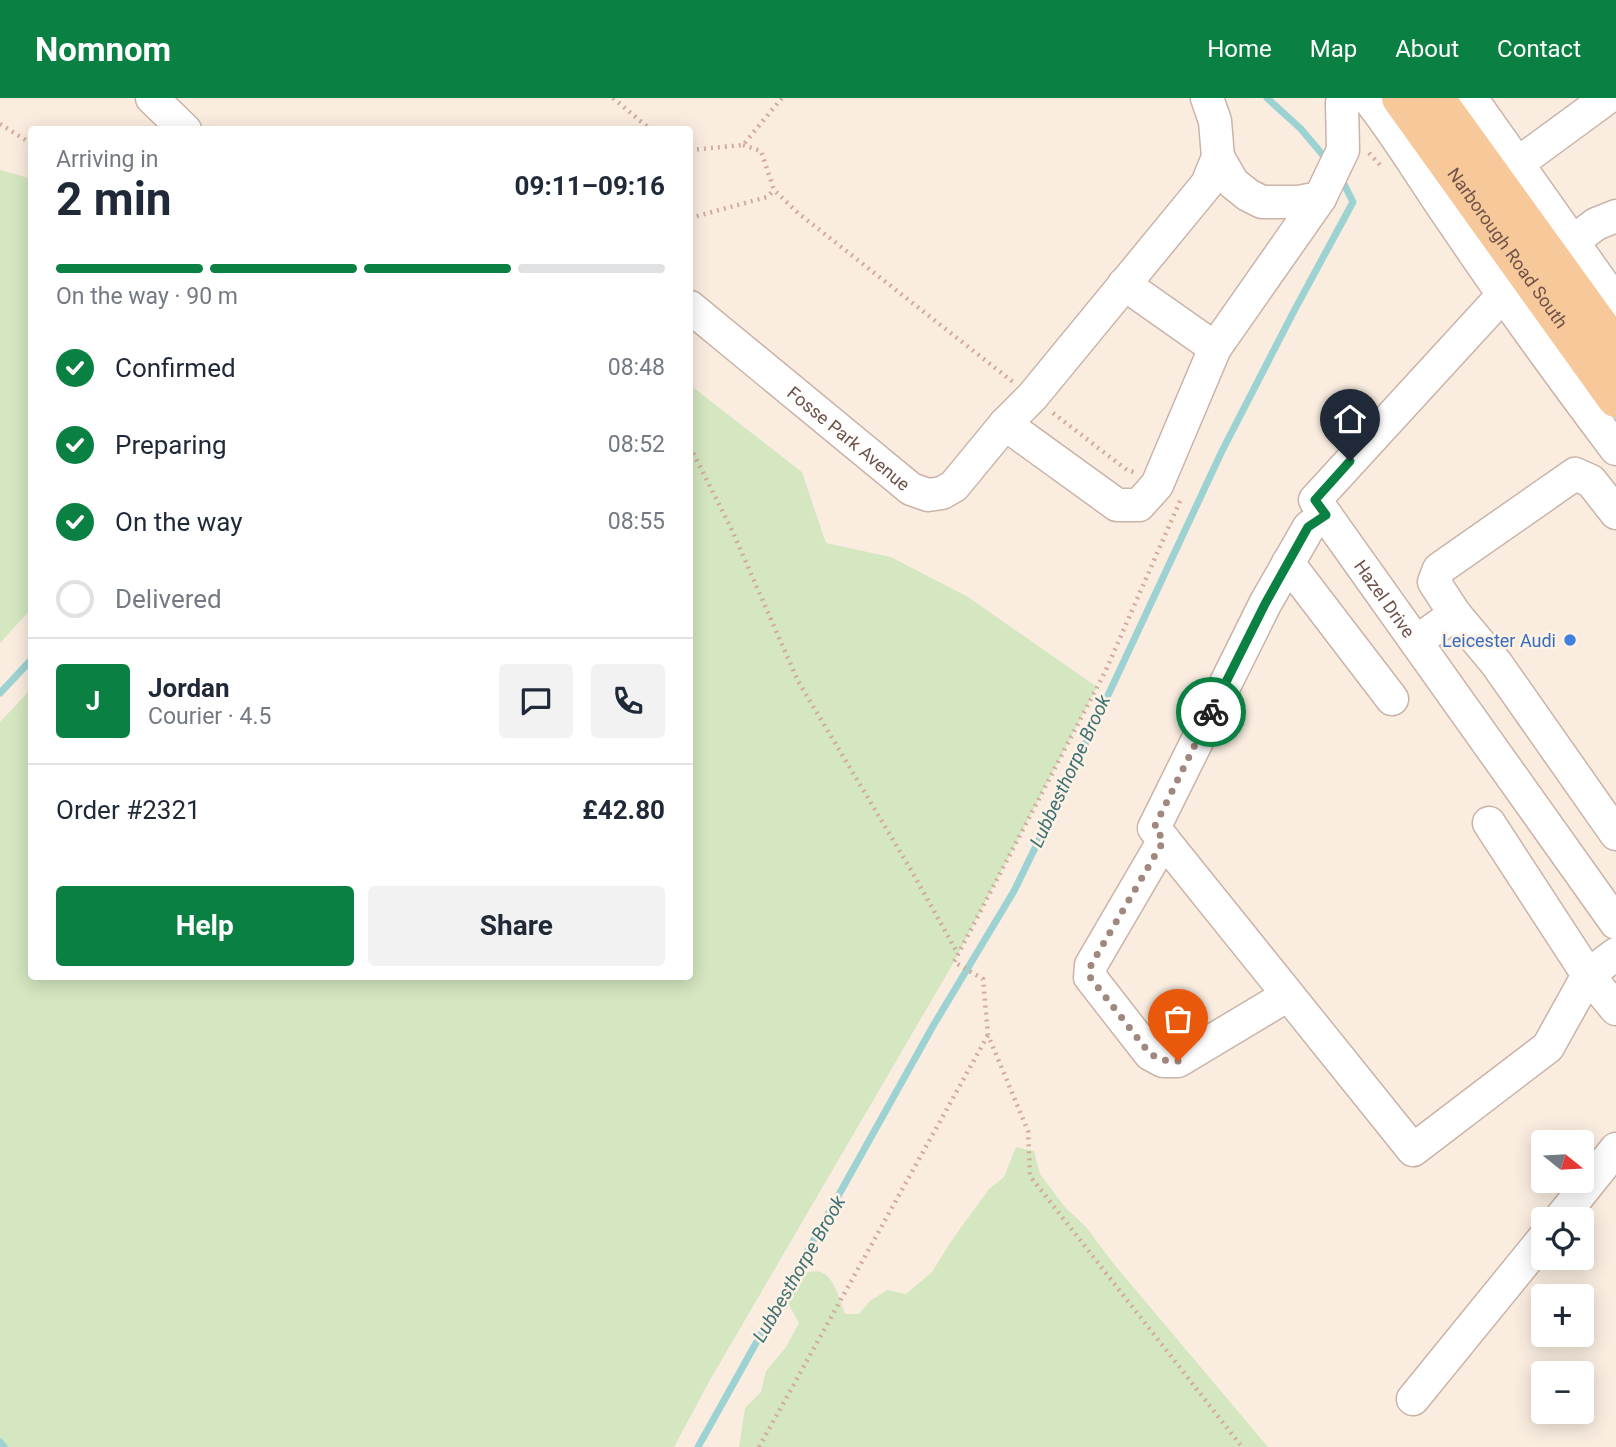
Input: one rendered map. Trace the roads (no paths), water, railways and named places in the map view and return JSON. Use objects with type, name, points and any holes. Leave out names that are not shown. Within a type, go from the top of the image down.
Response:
[{"type":"main road","name":"Narborough Road South","points":[[1401,98],[1616,398]]},
{"type":"main road","name":"Narborough Road South","points":[[1435,98],[1616,349]]},
{"type":"street","points":[[152,98],[181,126]]},
{"type":"street","points":[[1207,98],[1215,121],[1213,170],[1262,202],[1298,202],[1320,198]]},
{"type":"street","points":[[1471,98],[1616,303]]},
{"type":"street","points":[[1517,164],[1607,98]]},
{"type":"street","points":[[1005,424],[1117,505],[1139,505],[1160,479],[1216,348],[1320,198],[1343,150],[1349,100]]},
{"type":"street","name":"Narborough Road South","points":[[1349,100],[1391,126],[1413,165],[1503,295],[1616,449]]},
{"type":"street","name":"Fosse Park Avenue","points":[[693,309],[911,489],[928,495],[942,493],[954,486],[1005,424],[1032,397],[1213,170]]},
{"type":"street","points":[[1572,243],[1596,225],[1616,216]]},
{"type":"street","points":[[1124,284],[1216,348]]},
{"type":"street","points":[[1503,295],[1315,500],[1326,515],[1308,527],[1265,604],[1154,828],[1413,1150],[1548,1047],[1588,975],[1616,954]]},
{"type":"street","points":[[1616,513],[1591,481],[1575,474],[1439,569],[1434,582],[1455,614],[1496,663],[1616,834]]},
{"type":"street","name":"Hazel Drive","points":[[1326,515],[1416,642],[1610,904]]},
{"type":"street","points":[[1288,563],[1392,699]]},
{"type":"street","points":[[1416,642],[1455,614]]},
{"type":"street","points":[[1489,822],[1588,975],[1616,1009]]},
{"type":"street","points":[[1164,840],[1091,965],[1090,977],[1150,1054],[1163,1060],[1178,1061],[1288,995]]},
{"type":"street","points":[[1569,1207],[1616,1149]]},
{"type":"street","points":[[1413,1399],[1531,1254]]},
{"type":"waterway","name":"Lubbesthorpe Brook","points":[[1267,98],[1301,129],[1327,160]]},
{"type":"waterway","name":"Lubbesthorpe Brook","points":[[698,1447],[933,1026],[1014,891],[1222,451],[1353,202],[1341,178]]},
{"type":"waterway","points":[[0,693],[28,663]]},
{"type":"waterway","points":[[0,1442],[4,1447]]},
{"type":"place","name":"Leicester Audi","points":[[1570,640]]}]
